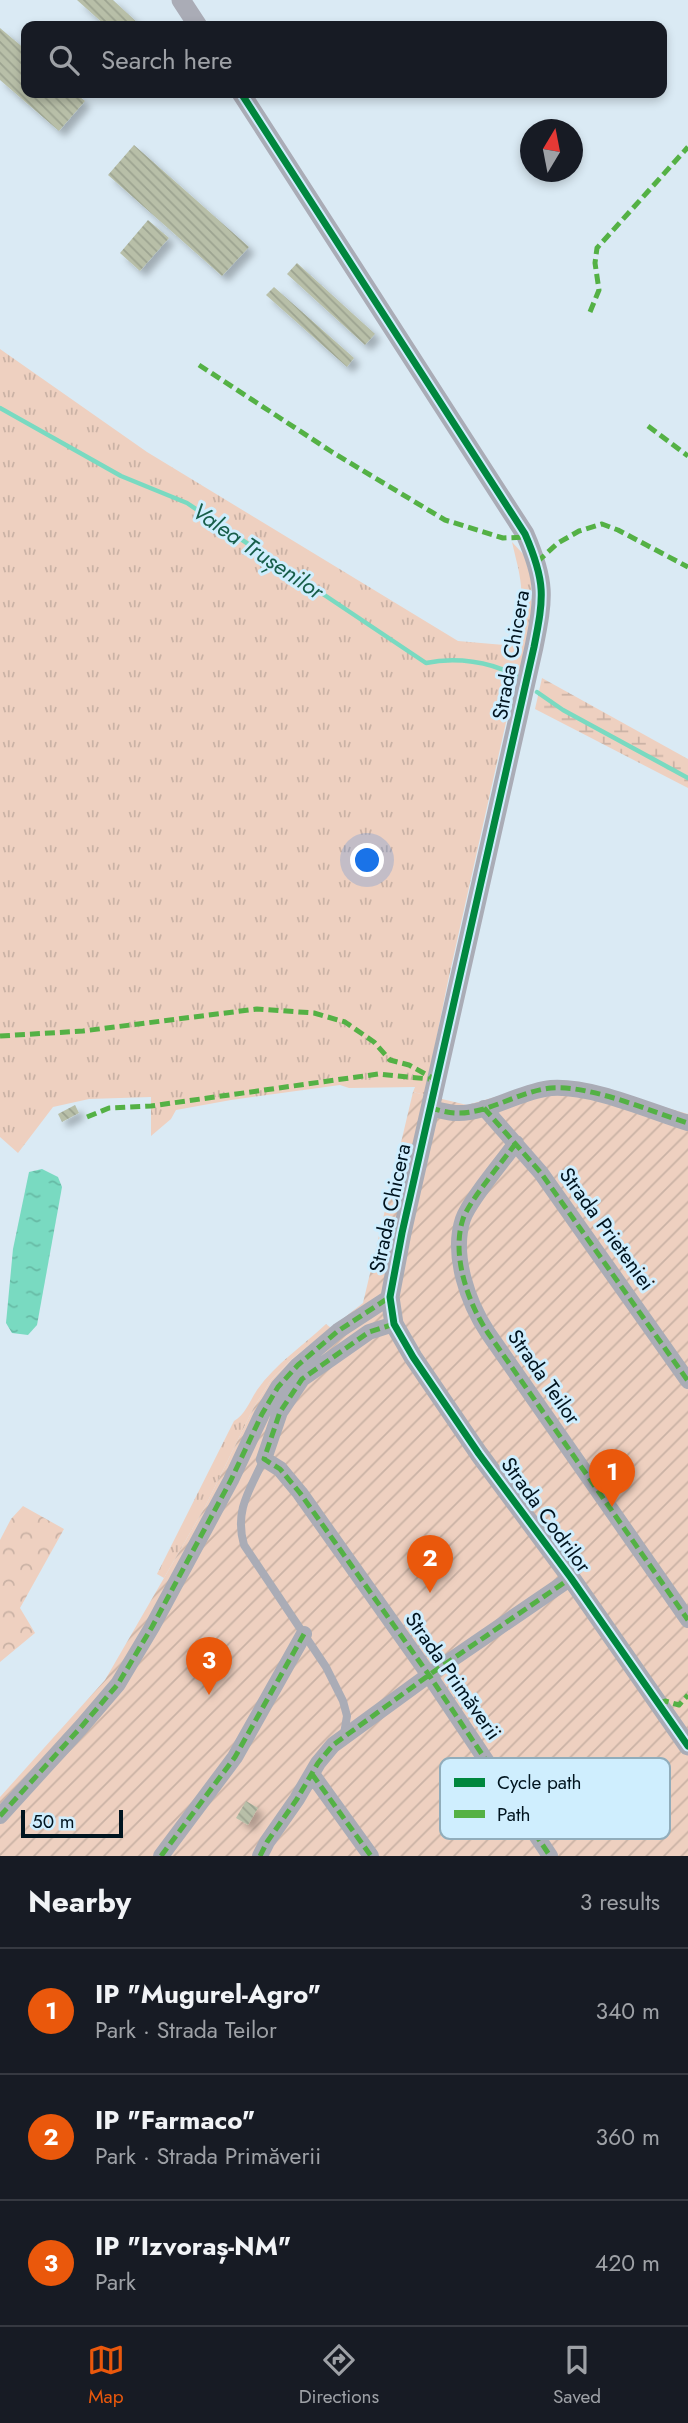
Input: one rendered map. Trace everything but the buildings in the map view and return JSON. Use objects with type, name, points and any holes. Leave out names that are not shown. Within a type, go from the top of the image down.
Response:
[{"type":"street","points":[[181,0],[195,21]]},
{"type":"street","name":"Strada Chicera","points":[[244,98],[525,534],[537,562],[542,588],[543,602],[534,647],[402,1233],[390,1297]]},
{"type":"street","points":[[430,1108],[458,1113],[484,1108],[532,1092],[567,1088],[589,1091],[688,1123]]},
{"type":"street","name":"Strada Prieteniei","points":[[484,1108],[516,1143],[590,1241],[688,1381]]},
{"type":"street","name":"Strada Teilor","points":[[516,1143],[463,1218],[461,1253],[469,1296],[488,1333],[688,1620]]},
{"type":"street","points":[[0,1816],[118,1684],[152,1627],[278,1387],[298,1365],[338,1331],[390,1297]]},
{"type":"street","name":"Strada Codrilor","points":[[390,1297],[394,1324],[413,1357],[479,1454],[571,1578],[688,1746]]},
{"type":"street","points":[[264,1459],[281,1412],[302,1379],[369,1332],[394,1324]]},
{"type":"street","name":"Strada Primăverii","points":[[264,1459],[280,1469],[300,1493],[484,1758]]},
{"type":"street","points":[[260,1856],[318,1763],[333,1745],[429,1675],[571,1578]]},
{"type":"street","points":[[161,1856],[235,1756],[304,1634]]},
{"type":"street","points":[[313,1774],[371,1856]]},
{"type":"street","name":"Strada Primăverii","points":[[539,1839],[550,1856]]},
{"type":"lane","points":[[264,1459],[241,1513],[241,1535],[249,1553],[326,1667],[347,1716],[344,1737]]},
{"type":"green space","points":[[0,349],[147,452],[458,641],[504,645],[514,625],[521,593],[520,575],[512,542],[524,555],[531,578],[532,625],[513,691],[425,1095],[413,1092],[415,1087],[349,1088],[340,1085],[231,1100],[176,1110],[171,1119],[151,1136],[151,1097],[89,1099],[53,1107],[18,1153],[0,1137]]},
{"type":"green space","points":[[542,678],[688,759],[688,788],[535,709]]},
{"type":"green space","points":[[554,1080],[580,1082],[688,1114],[688,1856],[0,1856],[0,1797],[105,1680],[205,1507],[254,1407],[271,1380],[292,1359],[363,1303],[413,1092],[467,1105]]},
{"type":"green space","points":[[326,1324],[331,1328],[292,1359],[271,1380],[254,1407],[205,1507],[164,1578],[157,1574],[234,1421],[273,1371]]},
{"type":"green space","points":[[23,1506],[64,1529],[20,1608],[35,1633],[0,1662],[0,1540],[11,1519]]},
{"type":"water","points":[[42,1169],[58,1177],[62,1187],[37,1325],[28,1335],[12,1333],[6,1323],[13,1249],[29,1172]]},
{"type":"waterway","name":"Valea Trușenilor","points":[[0,408],[121,476],[187,503],[426,663],[449,660],[473,662],[496,667],[517,677]]},
{"type":"waterway","name":"Valea Trușenilor","points":[[537,692],[563,710],[688,778]]},
{"type":"marked path","points":[[590,312],[599,290],[595,263],[597,248],[688,147]]},
{"type":"marked path","points":[[199,365],[332,452],[445,520],[503,538],[526,537]]},
{"type":"marked path","points":[[648,426],[688,456]]},
{"type":"marked path","points":[[537,562],[558,543],[579,531],[602,524],[688,567]]},
{"type":"marked path","points":[[0,1036],[83,1031],[257,1009],[314,1013],[345,1022],[374,1042],[390,1060],[409,1065],[436,1080]]},
{"type":"marked path","points":[[87,1117],[109,1108],[151,1106],[378,1074],[429,1079]]},
{"type":"marked path","points":[[430,1108],[457,1113],[468,1112],[539,1090],[567,1088],[620,1100],[688,1123]]},
{"type":"marked path","points":[[484,1108],[541,1173],[688,1381]]},
{"type":"marked path","points":[[516,1143],[479,1192],[463,1219],[460,1263],[468,1293],[488,1333],[688,1620]]},
{"type":"marked path","points":[[0,1816],[118,1684],[152,1627],[278,1387],[298,1365],[338,1331],[390,1297]]},
{"type":"marked path","points":[[394,1324],[369,1332],[302,1379],[280,1412],[264,1459],[280,1469],[300,1493],[484,1758]]},
{"type":"marked path","points":[[260,1856],[318,1763],[333,1745],[429,1675],[571,1578]]},
{"type":"marked path","points":[[161,1856],[235,1757],[304,1634]]},
{"type":"marked path","points":[[659,1703],[665,1701],[679,1705],[688,1695]]},
{"type":"marked path","points":[[312,1774],[371,1856]]},
{"type":"marked path","points":[[539,1839],[550,1856]]},
{"type":"cycle path","points":[[244,98],[525,534],[540,578],[540,615],[534,647],[402,1233],[390,1297],[394,1324],[413,1357],[479,1454],[571,1578],[688,1746]]},
{"type":"place","name":"IP \"Mugurel-Agro\"","points":[[612,1507]]},
{"type":"place","name":"IP \"Farmaco\"","points":[[430,1593]]},
{"type":"place","name":"IP \"Izvoraș-NM\"","points":[[209,1695]]}]
